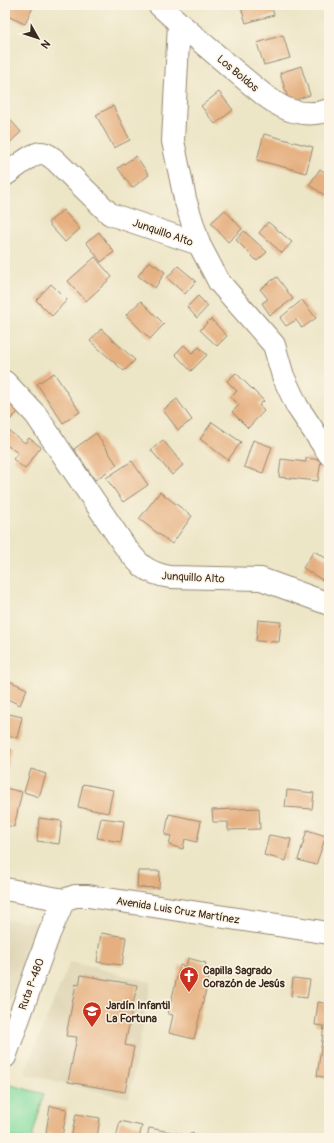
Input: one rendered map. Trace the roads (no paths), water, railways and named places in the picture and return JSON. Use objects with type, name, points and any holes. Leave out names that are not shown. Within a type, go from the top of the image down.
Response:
[{"type":"street","name":"Los Boldos","points":[[159,5],[178,23],[259,91],[280,105],[292,110],[309,113],[329,110]]},
{"type":"street","points":[[178,23],[173,140],[185,199],[199,244]]},
{"type":"street","name":"Junquillo Alto","points":[[5,175],[36,154],[42,153],[47,155],[110,214],[199,244],[219,282],[274,345],[283,376],[297,406],[329,454]]},
{"type":"street","name":"Junquillo Alto","points":[[5,382],[36,415],[133,558],[145,568],[157,575],[170,577],[261,580],[329,604]]},
{"type":"street","points":[[5,888],[64,900]]},
{"type":"street","name":"Avenida Luis Cruz Martínez","points":[[64,900],[75,896],[88,896],[329,933]]},
{"type":"street","name":"Ruta P-480","points":[[5,1057],[64,900]]},
{"type":"place","name":"Capilla Sagrado Corazón de Jesús","points":[[189,993]]},
{"type":"place","name":"Jardín Infantil La Fortuna","points":[[92,1028]]}]
